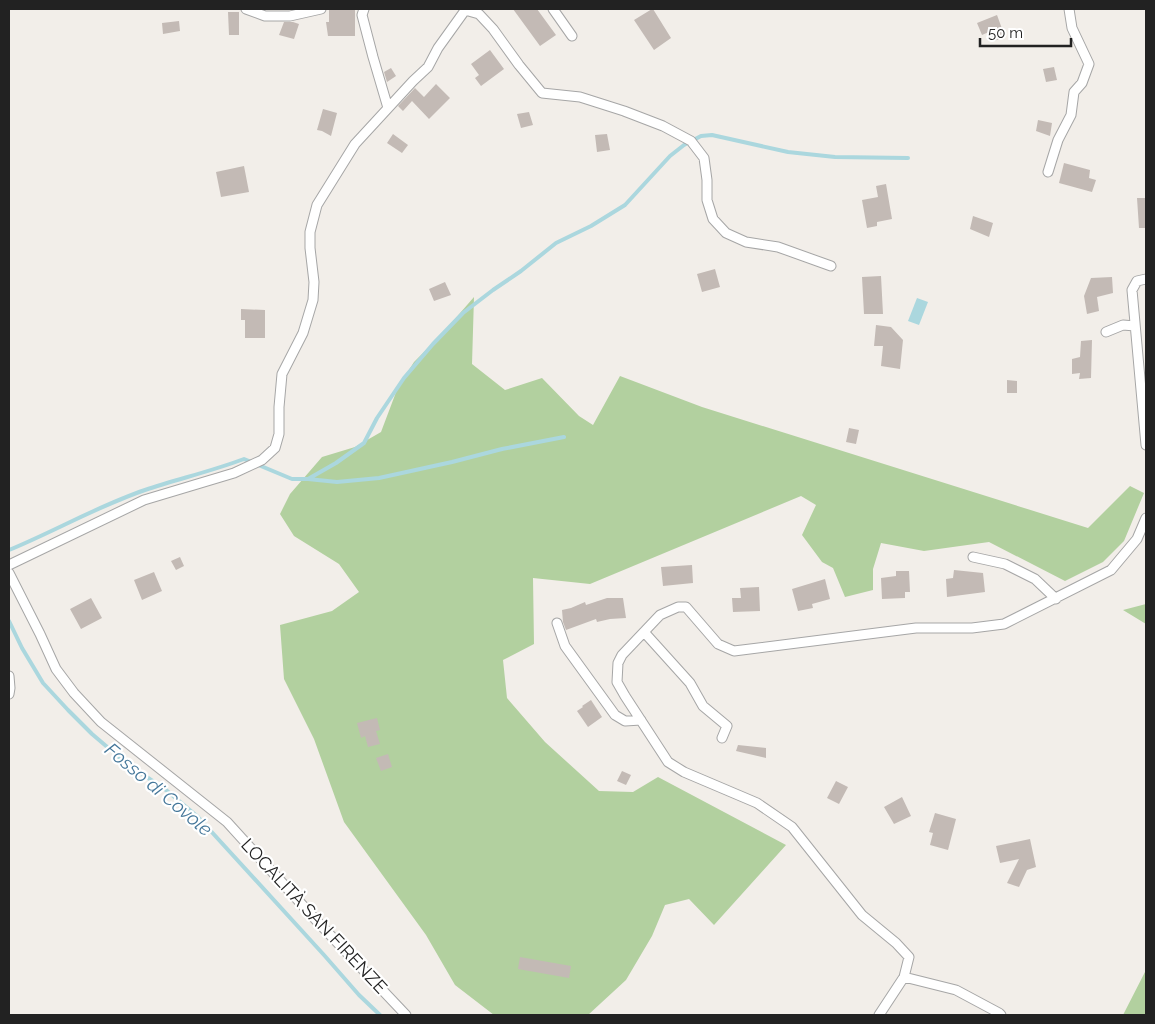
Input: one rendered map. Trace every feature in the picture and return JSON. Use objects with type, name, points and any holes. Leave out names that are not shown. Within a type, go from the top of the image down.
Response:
[{"type":"street","points":[[246,9],[265,16],[290,16],[321,9]]},
{"type":"street","points":[[364,9],[362,15],[388,108]]},
{"type":"street","points":[[9,565],[144,500],[234,474],[262,460],[275,448],[279,434],[282,374],[303,333],[313,300],[314,282],[310,232],[317,205],[355,144],[428,67],[438,48],[466,9],[479,14],[493,29],[542,93],[580,97],[663,126],[691,140],[704,158],[707,200],[713,219],[726,233],[746,242],[778,247],[831,266]]},
{"type":"street","points":[[553,9],[572,36]]},
{"type":"street","points":[[1048,172],[1058,140],[1070,115],[1074,92],[1082,83],[1090,64],[1072,28],[1069,9]]},
{"type":"street","points":[[1146,279],[1137,281],[1132,290],[1146,444]]},
{"type":"street","points":[[1106,332],[1123,325],[1135,326]]},
{"type":"street","points":[[879,1015],[904,977],[909,957],[896,943],[862,915],[792,827],[757,802],[684,772],[668,762],[617,682],[618,663],[622,655],[660,615],[678,607],[686,607],[718,644],[734,651],[916,628],[972,628],[1004,624],[1111,570],[1137,539],[1146,518]]},
{"type":"street","points":[[973,556],[1005,564],[1035,579],[1056,599]]},
{"type":"street","name":"LOCALITÀ SAN FIRENZE","points":[[9,573],[56,669],[74,693],[101,722],[227,822],[406,1015]]},
{"type":"street","points":[[557,623],[565,646],[615,715],[625,721],[641,720]]},
{"type":"street","points":[[644,632],[690,683],[703,706],[727,726],[722,738]]},
{"type":"street","points":[[9,676],[9,694]]},
{"type":"street","points":[[904,977],[956,990],[1001,1015]]},
{"type":"green space","points":[[474,297],[472,364],[505,390],[542,378],[579,416],[593,425],[620,376],[702,407],[1088,528],[1130,486],[1144,493],[1124,541],[1103,562],[1065,581],[989,542],[924,551],[881,543],[873,569],[873,590],[845,597],[833,568],[822,562],[802,535],[816,505],[801,496],[590,584],[533,578],[534,644],[503,660],[507,698],[545,742],[599,791],[633,792],[658,777],[786,845],[714,925],[689,899],[665,905],[652,936],[626,980],[588,1015],[494,1015],[455,985],[426,935],[344,822],[314,739],[284,679],[280,625],[332,611],[359,592],[339,564],[294,536],[280,514],[290,494],[322,457],[355,447],[381,432],[398,387],[414,362],[441,335]]},
{"type":"green space","points":[[1146,604],[1146,624],[1123,610]]},
{"type":"green space","points":[[1146,970],[1146,1015],[1123,1015]]},
{"type":"water","points":[[917,298],[928,302],[919,325],[908,321]]},
{"type":"building","points":[[329,9],[355,9],[355,36],[328,36],[326,22],[329,22]]},
{"type":"building","points":[[513,9],[537,9],[556,35],[540,46]]},
{"type":"building","points":[[652,9],[671,38],[654,50],[634,20]]},
{"type":"building","points":[[228,12],[239,12],[239,35],[229,35]]},
{"type":"building","points":[[997,15],[1005,37],[994,41],[991,31],[982,35],[977,23]]},
{"type":"building","points":[[179,21],[180,31],[163,34],[162,23]]},
{"type":"building","points":[[284,22],[299,24],[294,39],[279,35]]},
{"type":"building","points":[[490,50],[504,69],[481,86],[475,78],[479,75],[471,64]]},
{"type":"building","points":[[1054,67],[1057,80],[1046,82],[1043,69]]},
{"type":"building","points":[[391,68],[396,76],[387,82],[384,72]]},
{"type":"building","points":[[436,84],[450,98],[429,119],[412,101],[403,111],[398,106],[415,88],[424,97]]},
{"type":"building","points":[[323,109],[337,113],[331,136],[317,130]]},
{"type":"building","points":[[529,112],[533,125],[521,128],[517,114]]},
{"type":"building","points":[[1038,120],[1052,123],[1050,136],[1036,131]]},
{"type":"building","points":[[393,134],[408,145],[402,153],[387,143]]},
{"type":"building","points":[[607,134],[610,150],[597,152],[595,135]]},
{"type":"building","points":[[1064,163],[1090,170],[1089,178],[1096,180],[1092,192],[1059,183]]},
{"type":"building","points":[[244,166],[249,192],[221,197],[216,172]]},
{"type":"building","points":[[886,184],[892,219],[877,222],[877,226],[867,228],[862,200],[878,197],[876,186]]},
{"type":"building","points":[[1137,198],[1146,198],[1146,228],[1139,228]]},
{"type":"building","points":[[973,216],[993,223],[989,237],[970,229]]},
{"type":"building","points":[[715,269],[720,287],[702,292],[697,274]]},
{"type":"building","points":[[881,276],[883,314],[864,314],[862,277]]},
{"type":"building","points":[[1112,277],[1113,293],[1097,297],[1099,311],[1087,314],[1084,296],[1091,278]]},
{"type":"building","points":[[445,282],[451,295],[434,301],[429,289]]},
{"type":"building","points":[[241,309],[265,310],[265,338],[245,338],[245,320],[241,320]]},
{"type":"building","points":[[876,325],[891,327],[903,340],[900,369],[881,366],[883,346],[874,346]]},
{"type":"building","points":[[1092,340],[1091,378],[1079,379],[1080,373],[1072,374],[1072,359],[1080,357],[1081,341]]},
{"type":"building","points":[[1007,380],[1017,381],[1017,393],[1007,393]]},
{"type":"building","points":[[849,428],[859,430],[856,444],[846,442]]},
{"type":"building","points":[[180,557],[184,566],[176,570],[171,561]]},
{"type":"building","points":[[692,565],[693,583],[663,586],[661,567]]},
{"type":"building","points":[[954,570],[983,573],[985,592],[947,597],[946,579],[953,578]]},
{"type":"building","points":[[896,571],[909,571],[910,592],[905,592],[905,598],[882,599],[881,578],[896,576]]},
{"type":"building","points":[[154,572],[162,591],[142,600],[134,580]]},
{"type":"building","points":[[825,579],[830,599],[812,604],[813,608],[798,611],[792,589]]},
{"type":"building","points":[[759,587],[760,611],[733,612],[732,598],[741,598],[740,588]]},
{"type":"building","points":[[91,598],[102,618],[81,629],[70,609]]},
{"type":"building","points":[[607,598],[623,598],[626,618],[597,622],[596,619],[566,630],[562,610],[585,602],[586,605]]},
{"type":"building","points":[[591,700],[602,717],[588,727],[577,711]]},
{"type":"building","points":[[377,718],[380,730],[376,731],[380,744],[368,747],[365,736],[361,738],[357,723]]},
{"type":"building","points":[[738,745],[766,748],[766,758],[736,751]]},
{"type":"building","points":[[388,754],[392,767],[381,771],[376,758]]},
{"type":"building","points":[[622,771],[631,775],[626,785],[617,781]]},
{"type":"building","points":[[836,781],[848,787],[839,804],[827,798]]},
{"type":"building","points":[[902,797],[911,816],[894,824],[884,807]]},
{"type":"building","points":[[935,813],[956,819],[948,850],[930,845],[933,833],[929,832]]},
{"type":"building","points":[[1030,839],[1036,867],[1027,870],[1019,887],[1007,883],[1019,859],[1000,863],[996,846]]},
{"type":"building","points":[[520,957],[571,966],[569,978],[518,969]]},
{"type":"waterway","points":[[308,479],[336,463],[364,443],[377,418],[404,378],[463,313],[556,243],[591,226],[625,205],[670,156],[684,145],[701,136],[712,135],[788,152],[835,157],[908,158]]},
{"type":"waterway","points":[[9,550],[128,496],[244,459],[292,479],[337,482],[379,478],[502,449],[564,437]]},
{"type":"waterway","name":"Fosso di Covole","points":[[9,621],[22,648],[43,683],[68,710],[92,734],[126,763],[166,790],[198,817],[359,995],[380,1015]]}]
